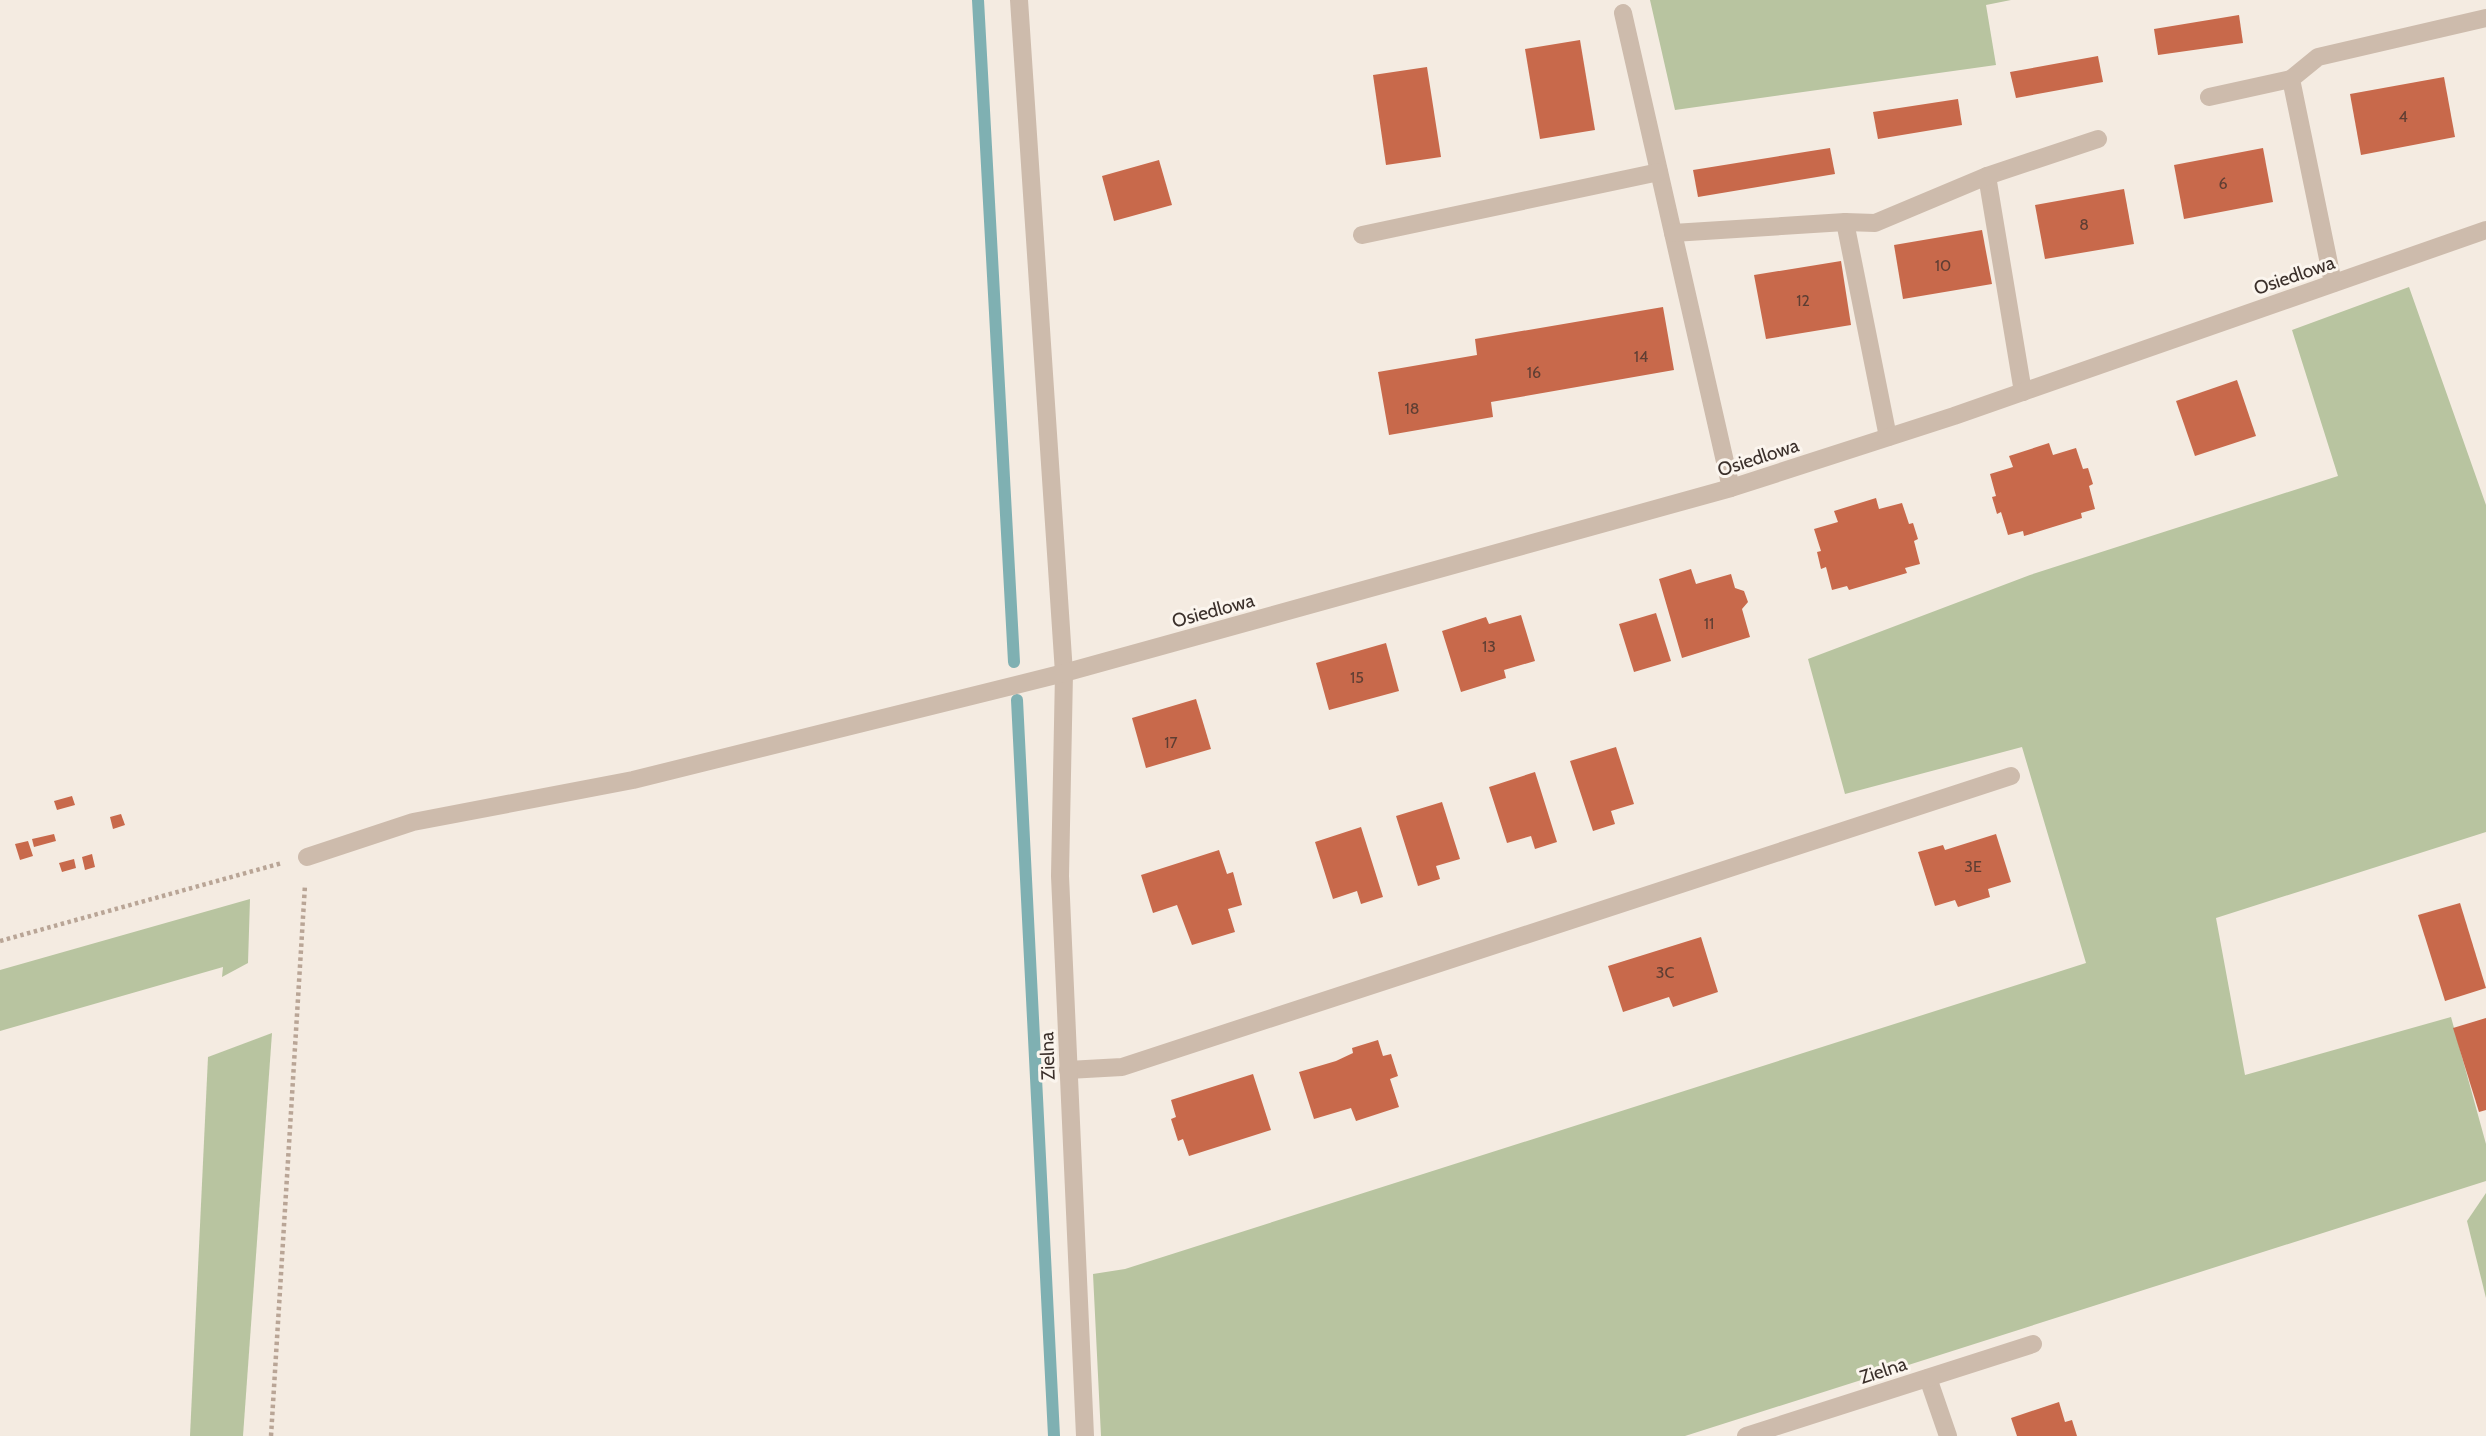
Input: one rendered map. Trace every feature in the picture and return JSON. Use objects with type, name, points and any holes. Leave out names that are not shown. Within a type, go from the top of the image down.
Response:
[{"type":"street","name":"Zielna","points":[[1019,0],[1064,673],[1060,876],[1085,1436]]},
{"type":"street","points":[[1623,13],[1731,488]]},
{"type":"street","points":[[2209,97],[2291,79],[2318,57],[2486,18]]},
{"type":"street","points":[[2291,79],[2333,283]]},
{"type":"street","points":[[1673,233],[1845,222],[1875,223],[1987,176],[2098,139]]},
{"type":"street","points":[[1362,235],[1659,172]]},
{"type":"street","points":[[1987,176],[2023,391]]},
{"type":"street","points":[[1845,222],[1888,438]]},
{"type":"street","name":"Osiedlowa","points":[[307,856],[413,822],[633,780],[1064,673],[1731,488],[1888,438],[2486,230]]},
{"type":"street","points":[[1068,1070],[1122,1067],[2011,776]]},
{"type":"street","name":"Zielna","points":[[1746,1436],[2033,1344]]},
{"type":"street","points":[[1928,1378],[1948,1436]]},
{"type":"path","points":[[0,941],[307,856],[271,1436]]},
{"type":"green space","points":[[1650,0],[2011,0],[1986,5],[1996,65],[1675,110]]},
{"type":"green space","points":[[2409,287],[2486,505],[2486,832],[2216,918],[2245,1075],[2451,1017],[2486,1144],[2486,1181],[1685,1436],[1101,1436],[1093,1274],[1125,1269],[2086,963],[2022,747],[1845,794],[1808,659],[2030,575],[2338,476],[2292,330]]},
{"type":"green space","points":[[250,899],[248,963],[222,977],[223,967],[0,1031],[0,970]]},
{"type":"green space","points":[[272,1033],[243,1436],[190,1436],[208,1057]]},
{"type":"green space","points":[[2486,1193],[2486,1298],[2467,1221]]},
{"type":"building","points":[[2239,15],[2243,43],[2158,55],[2154,29]]},
{"type":"building","points":[[1580,40],[1595,130],[1540,139],[1525,49]]},
{"type":"building","points":[[2098,56],[2103,82],[2016,98],[2010,72]]},
{"type":"building","points":[[1427,67],[1441,157],[1386,165],[1373,75]]},
{"type":"building","points":[[2444,77],[2455,137],[2361,155],[2350,94]]},
{"type":"building","points":[[1958,99],[1962,125],[1878,139],[1873,112]]},
{"type":"building","points":[[1830,148],[1835,174],[1698,197],[1693,170]]},
{"type":"building","points":[[2263,148],[2273,202],[2184,219],[2174,165]]},
{"type":"building","points":[[1159,160],[1172,205],[1114,221],[1102,176]]},
{"type":"building","points":[[2124,189],[2134,244],[2045,259],[2035,205]]},
{"type":"building","points":[[1982,230],[1992,284],[1903,299],[1894,245]]},
{"type":"building","points":[[1841,261],[1851,325],[1766,339],[1754,275]]},
{"type":"building","points":[[1663,307],[1674,370],[1491,402],[1493,417],[1389,435],[1378,372],[1477,355],[1475,339]]},
{"type":"building","points":[[2237,380],[2256,436],[2195,456],[2176,401]]},
{"type":"building","points":[[2049,443],[2053,455],[2076,448],[2083,469],[2088,468],[2093,484],[2089,486],[2095,509],[2081,513],[2082,518],[2024,536],[2023,531],[2008,535],[2001,512],[1997,514],[1992,497],[1996,496],[1990,474],[2013,467],[2009,456]]},
{"type":"building","points":[[1876,498],[1879,509],[1902,503],[1909,524],[1913,523],[1918,539],[1914,541],[1920,564],[1905,568],[1907,573],[1849,590],[1847,586],[1832,590],[1826,567],[1821,569],[1817,552],[1821,551],[1814,529],[1838,522],[1834,511]]},
{"type":"building","points":[[1691,569],[1696,584],[1731,574],[1735,588],[1744,591],[1748,602],[1742,609],[1750,637],[1682,658],[1659,579]]},
{"type":"building","points":[[1656,613],[1671,661],[1634,672],[1619,624]]},
{"type":"building","points":[[1521,615],[1535,661],[1504,670],[1506,678],[1461,692],[1442,631],[1486,617],[1489,624]]},
{"type":"building","points":[[1386,643],[1399,691],[1329,710],[1316,663]]},
{"type":"building","points":[[1196,699],[1211,749],[1146,768],[1132,718]]},
{"type":"building","points":[[1616,747],[1634,804],[1611,811],[1615,824],[1593,831],[1570,761]]},
{"type":"building","points":[[1535,772],[1557,842],[1535,849],[1531,836],[1507,843],[1489,787]]},
{"type":"building","points":[[72,796],[75,805],[57,810],[54,801]]},
{"type":"building","points":[[1442,802],[1460,859],[1436,866],[1440,879],[1418,886],[1396,816]]},
{"type":"building","points":[[121,814],[125,825],[113,829],[110,817]]},
{"type":"building","points":[[1361,827],[1383,897],[1361,904],[1357,891],[1333,899],[1315,842]]},
{"type":"building","points":[[54,834],[56,841],[34,847],[32,839]]},
{"type":"building","points":[[1996,834],[2011,882],[1988,889],[1990,897],[1958,907],[1955,900],[1935,906],[1918,852],[1943,845],[1945,850]]},
{"type":"building","points":[[28,841],[33,856],[20,860],[15,844]]},
{"type":"building","points":[[1219,850],[1227,874],[1233,872],[1242,905],[1228,909],[1235,932],[1192,945],[1177,905],[1153,913],[1141,875]]},
{"type":"building","points":[[92,854],[95,867],[85,870],[82,857]]},
{"type":"building","points":[[74,859],[76,868],[62,872],[59,863]]},
{"type":"building","points":[[2460,903],[2486,988],[2445,1001],[2418,915]]},
{"type":"building","points":[[1701,937],[1718,992],[1673,1007],[1669,997],[1623,1012],[1608,966]]},
{"type":"building","points":[[2486,1018],[2486,1110],[2479,1112],[2453,1028]]},
{"type":"building","points":[[1378,1040],[1383,1056],[1391,1054],[1398,1076],[1390,1079],[1399,1107],[1356,1121],[1351,1108],[1314,1119],[1299,1072],[1336,1061],[1353,1053],[1352,1048]]},
{"type":"building","points":[[1253,1074],[1271,1130],[1189,1156],[1183,1139],[1178,1141],[1171,1119],[1176,1117],[1171,1100]]},
{"type":"building","points":[[2059,1402],[2065,1422],[2072,1420],[2077,1436],[2017,1436],[2011,1418]]},
{"type":"waterway","points":[[978,0],[1014,662]]},
{"type":"waterway","points":[[1017,700],[1054,1436]]}]
